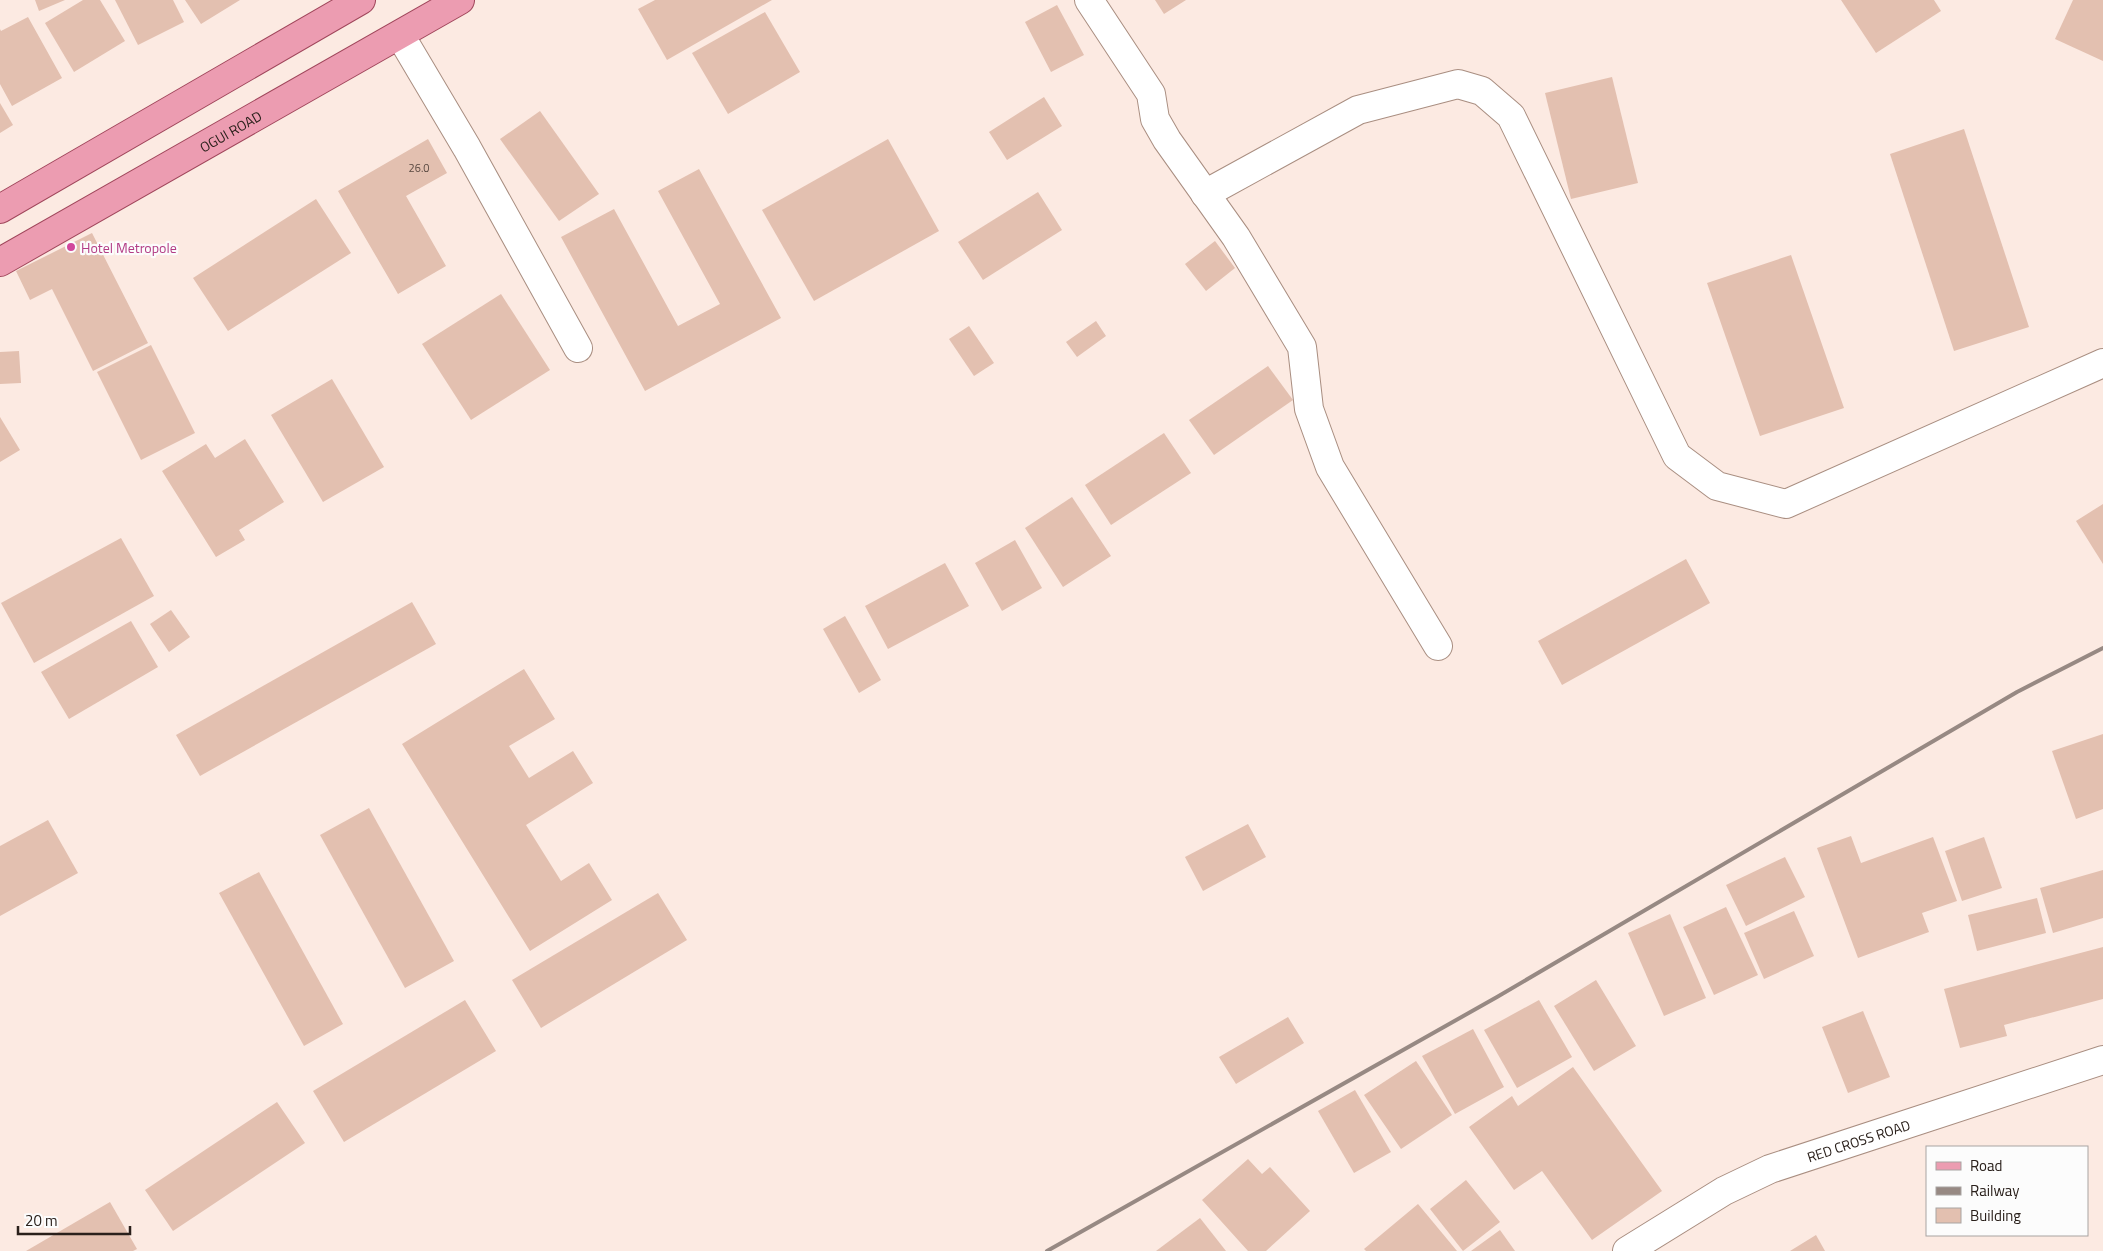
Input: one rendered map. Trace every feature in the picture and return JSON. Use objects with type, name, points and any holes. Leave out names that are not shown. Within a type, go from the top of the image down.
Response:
[{"type":"main road","points":[[0,209],[361,0]]},
{"type":"main road","name":"OGUI ROAD","points":[[0,262],[460,0]]},
{"type":"street","points":[[1089,0],[1151,94],[1155,119],[1236,237],[1302,347],[1309,409],[1330,467],[1438,646]]},
{"type":"street","points":[[400,35],[467,148],[578,348]]},
{"type":"street","points":[[1205,194],[1358,110],[1458,84],[1482,91],[1511,116],[1677,456],[1717,486],[1786,504],[2103,363]]},
{"type":"street","name":"RED CROSS ROAD","points":[[1628,1251],[1724,1190],[1770,1169],[2103,1060]]},
{"type":"building","points":[[35,0],[65,0],[39,11]]},
{"type":"building","points":[[83,0],[100,0],[125,41],[74,72],[45,23]]},
{"type":"building","points":[[115,0],[173,0],[184,22],[138,45]]},
{"type":"building","points":[[185,0],[240,0],[201,24]]},
{"type":"building","points":[[655,0],[772,0],[667,60],[638,9]]},
{"type":"building","points":[[1155,0],[1186,0],[1164,14]]},
{"type":"building","points":[[1841,0],[1934,0],[1941,11],[1876,53]]},
{"type":"building","points":[[2073,0],[2103,0],[2103,61],[2055,39]]},
{"type":"building","points":[[1057,5],[1084,55],[1051,72],[1025,22]]},
{"type":"building","points":[[765,12],[800,72],[728,114],[692,53]]},
{"type":"building","points":[[28,17],[62,78],[12,106],[0,84],[0,29],[1,31]]},
{"type":"building","points":[[1612,77],[1638,183],[1571,199],[1545,93]]},
{"type":"building","points":[[1044,97],[1062,126],[1007,160],[989,132]]},
{"type":"building","points":[[0,103],[13,125],[0,133]]},
{"type":"building","points":[[540,111],[599,194],[559,221],[500,139]]},
{"type":"building","points":[[1964,129],[2029,327],[1954,351],[1890,154]]},
{"type":"building","points":[[428,139],[447,173],[406,196],[446,266],[398,294],[338,191]]},
{"type":"building","points":[[888,139],[939,231],[814,301],[762,210]]},
{"type":"building","points":[[699,169],[781,318],[645,391],[561,237],[614,209],[678,326],[720,304],[658,191]]},
{"type":"building","points":[[1038,192],[1062,230],[983,280],[958,242]]},
{"type":"building","points":[[316,199],[351,253],[228,331],[193,278]]},
{"type":"building","points":[[92,233],[148,343],[93,371],[52,289],[30,300],[16,271]]},
{"type":"building","points":[[1215,241],[1235,268],[1206,291],[1185,264]]},
{"type":"building","points":[[1791,255],[1844,408],[1760,436],[1707,283]]},
{"type":"building","points":[[501,294],[550,370],[471,420],[422,344]]},
{"type":"building","points":[[1096,321],[1106,336],[1077,357],[1066,342]]},
{"type":"building","points":[[969,326],[994,363],[974,376],[949,339]]},
{"type":"building","points":[[151,345],[195,433],[141,460],[97,372]]},
{"type":"building","points":[[19,351],[21,383],[0,384],[0,352]]},
{"type":"building","points":[[1268,366],[1293,400],[1214,455],[1189,420]]},
{"type":"building","points":[[332,379],[384,467],[323,502],[271,415]]},
{"type":"building","points":[[0,417],[20,450],[0,462]]},
{"type":"building","points":[[1164,433],[1191,473],[1111,525],[1085,485]]},
{"type":"building","points":[[245,439],[284,502],[239,530],[245,540],[216,557],[162,471],[206,444],[215,458]]},
{"type":"building","points":[[1072,497],[1111,556],[1063,587],[1025,528]]},
{"type":"building","points":[[2103,504],[2103,564],[2076,521]]},
{"type":"building","points":[[121,538],[154,596],[34,663],[1,603]]},
{"type":"building","points":[[1015,540],[1042,588],[1002,611],[975,563]]},
{"type":"building","points":[[1686,559],[1710,603],[1562,685],[1538,641]]},
{"type":"building","points":[[945,563],[969,606],[888,649],[865,606]]},
{"type":"building","points":[[412,602],[436,644],[200,776],[176,735]]},
{"type":"building","points":[[171,610],[190,637],[169,652],[150,624]]},
{"type":"building","points":[[845,616],[881,680],[859,693],[823,629]]},
{"type":"building","points":[[131,621],[158,667],[69,719],[41,672]]},
{"type":"building","points":[[524,669],[555,719],[509,746],[529,778],[573,751],[593,783],[526,825],[561,881],[589,863],[612,900],[530,951],[402,744]]},
{"type":"building","points":[[2103,734],[2103,809],[2076,819],[2052,751]]},
{"type":"building","points":[[369,808],[454,961],[405,988],[320,835]]},
{"type":"building","points":[[48,820],[78,873],[0,916],[0,846]]},
{"type":"building","points":[[1248,824],[1266,857],[1203,891],[1185,857]]},
{"type":"building","points":[[1851,836],[1861,863],[1933,837],[1957,901],[1922,913],[1929,932],[1858,958],[1817,848]]},
{"type":"building","points":[[1984,837],[2002,888],[1962,901],[1945,851]]},
{"type":"building","points":[[1785,857],[1805,897],[1746,926],[1726,885]]},
{"type":"building","points":[[2103,870],[2103,918],[2053,933],[2040,888]]},
{"type":"building","points":[[259,872],[343,1024],[304,1046],[219,893]]},
{"type":"building","points":[[658,893],[687,940],[541,1028],[512,980]]},
{"type":"building","points":[[2037,898],[2046,933],[1977,951],[1968,915]]},
{"type":"building","points":[[1726,907],[1758,975],[1714,995],[1683,927]]},
{"type":"building","points":[[1794,911],[1814,956],[1764,979],[1744,933]]},
{"type":"building","points":[[1670,914],[1706,998],[1664,1016],[1628,933]]},
{"type":"building","points":[[2103,947],[2103,999],[2004,1025],[2007,1036],[1960,1048],[1944,989]]},
{"type":"building","points":[[1596,980],[1636,1046],[1594,1071],[1554,1006]]},
{"type":"building","points":[[465,1000],[496,1051],[344,1142],[313,1091]]},
{"type":"building","points":[[1539,1000],[1572,1057],[1517,1088],[1484,1030]]},
{"type":"building","points":[[1863,1011],[1890,1077],[1848,1093],[1822,1027]]},
{"type":"building","points":[[1288,1017],[1304,1043],[1236,1084],[1219,1057]]},
{"type":"building","points":[[1473,1029],[1504,1087],[1455,1114],[1422,1056]]},
{"type":"building","points":[[1416,1061],[1452,1115],[1401,1149],[1364,1095]]},
{"type":"building","points":[[1573,1067],[1662,1191],[1592,1240],[1542,1171],[1514,1190],[1469,1127],[1512,1096],[1518,1106]]},
{"type":"building","points":[[1355,1090],[1391,1152],[1354,1173],[1318,1111]]},
{"type":"building","points":[[277,1102],[305,1143],[173,1231],[145,1190]]},
{"type":"building","points":[[1248,1159],[1262,1174],[1270,1167],[1310,1211],[1266,1251],[1248,1251],[1202,1200]]},
{"type":"building","points":[[1466,1180],[1500,1222],[1463,1251],[1430,1209]]},
{"type":"building","points":[[110,1202],[137,1249],[133,1251],[26,1251]]},
{"type":"building","points":[[1418,1204],[1457,1251],[1366,1251],[1364,1249]]},
{"type":"building","points":[[1200,1218],[1226,1251],[1156,1251]]},
{"type":"building","points":[[1500,1230],[1515,1251],[1471,1251]]},
{"type":"building","points":[[1816,1235],[1825,1251],[1790,1251]]},
{"type":"railway","points":[[1047,1251],[1497,997],[2017,692],[2103,648]]},
{"type":"place","name":"Hotel Metropole","points":[[71,247]]}]
